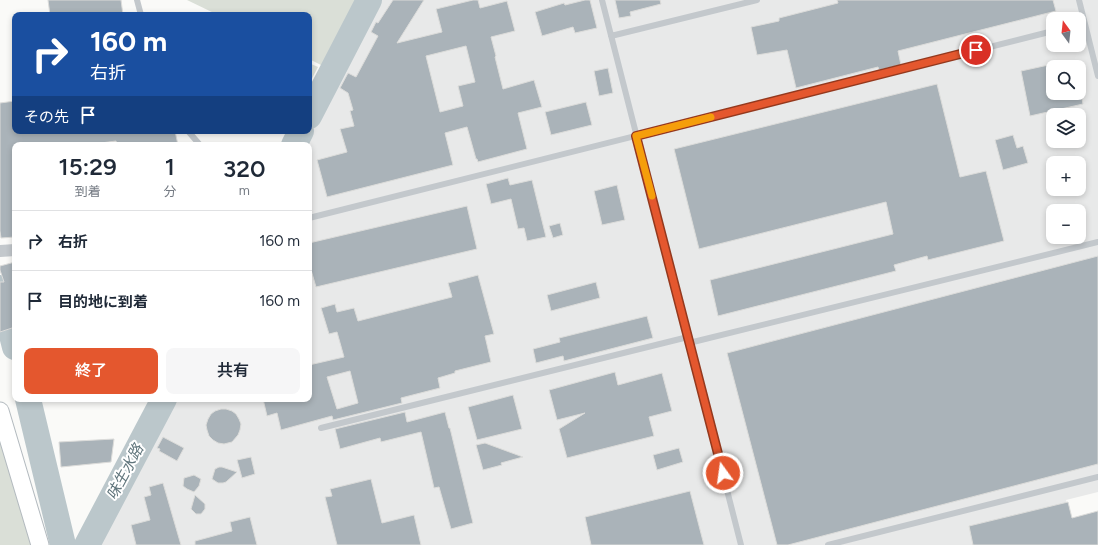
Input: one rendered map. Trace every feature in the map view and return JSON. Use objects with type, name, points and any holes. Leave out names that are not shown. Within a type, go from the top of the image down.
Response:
[{"type":"main road","points":[[0,411],[40,545]]},
{"type":"street","points":[[0,252],[12,250]]},
{"type":"lane","points":[[137,0],[140,12]]},
{"type":"lane","points":[[602,0],[741,545]]},
{"type":"lane","points":[[611,36],[757,0]]},
{"type":"lane","points":[[1079,0],[1080,12]]},
{"type":"lane","points":[[312,217],[1046,33]]},
{"type":"lane","points":[[1086,37],[1098,76]]},
{"type":"lane","points":[[191,134],[197,142]]},
{"type":"lane","points":[[321,428],[1098,242]]},
{"type":"lane","points":[[828,545],[1098,477]]},
{"type":"shaded area","points":[[187,0],[362,0],[325,67],[312,60],[312,12],[212,12]]},
{"type":"shaded area","points":[[380,0],[1098,0],[1098,492],[1066,500],[1078,545],[96,545],[170,402],[312,402],[312,142],[307,142]]},
{"type":"shaded area","points":[[312,64],[318,67],[312,78]]},
{"type":"shaded area","points":[[0,439],[32,545],[0,545]]},
{"type":"building","points":[[48,0],[121,0],[123,12],[50,12]]},
{"type":"building","points":[[393,0],[424,0],[397,43],[442,32],[436,9],[473,0],[478,0],[480,8],[507,1],[515,31],[491,37],[503,89],[534,80],[542,107],[518,113],[527,149],[478,162],[467,127],[445,133],[453,165],[327,197],[317,160],[347,152],[340,129],[354,126],[350,111],[353,110],[348,93],[340,88],[348,73],[356,77],[378,36],[371,32],[376,22],[378,23]],"holes":[[[466,46],[475,82],[458,86],[463,106],[440,112],[426,56]]]},
{"type":"building","points":[[590,0],[597,28],[575,33],[573,27],[542,36],[535,12],[564,3],[565,5]]},
{"type":"building","points":[[615,0],[660,0],[661,4],[630,12],[631,16],[619,18]]},
{"type":"building","points":[[837,0],[1053,0],[1056,11],[1046,12],[1046,14],[898,51],[901,65],[879,70],[878,67],[796,88],[787,50],[757,55],[751,27],[779,21],[779,18],[838,3]]},
{"type":"building","points":[[1046,66],[1046,100],[1082,100],[1083,104],[1065,108],[1046,108],[1046,112],[1030,116],[1021,71]]},
{"type":"building","points":[[608,68],[613,93],[599,96],[594,71]]},
{"type":"building","points":[[937,84],[960,177],[986,171],[1004,241],[928,260],[927,256],[894,265],[896,271],[718,316],[710,280],[893,234],[886,202],[699,249],[674,149]]},
{"type":"building","points":[[12,101],[12,134],[176,134],[177,142],[12,142],[12,237],[1,238],[0,103]]},
{"type":"building","points":[[586,102],[592,125],[551,135],[545,112]]},
{"type":"building","points":[[1013,135],[1017,148],[1023,146],[1028,163],[1003,170],[995,140]]},
{"type":"building","points":[[508,178],[510,185],[532,180],[546,237],[527,241],[524,228],[518,229],[511,199],[491,204],[486,184]]},
{"type":"building","points":[[617,185],[625,220],[602,225],[594,191]]},
{"type":"building","points":[[467,206],[477,249],[316,287],[312,273],[312,242]]},
{"type":"building","points":[[560,223],[563,235],[553,238],[549,226]]},
{"type":"building","points":[[1098,256],[1098,464],[788,545],[777,545],[727,353]]},
{"type":"building","points":[[12,263],[12,328],[0,332],[0,282],[4,282],[0,266]]},
{"type":"building","points":[[478,275],[494,334],[485,336],[491,362],[455,371],[455,373],[438,378],[440,388],[401,398],[402,403],[333,420],[332,416],[281,430],[277,413],[267,416],[264,402],[312,402],[312,364],[344,357],[337,332],[329,334],[321,308],[335,304],[337,312],[354,308],[358,321],[452,297],[448,283]],"holes":[[[350,371],[358,403],[337,409],[327,377]]]},
{"type":"building","points":[[596,282],[600,298],[551,311],[547,295]]},
{"type":"building","points":[[647,316],[653,338],[564,361],[563,356],[536,363],[533,349],[560,342],[559,338]]},
{"type":"building","points":[[615,372],[618,385],[662,373],[672,411],[649,417],[654,436],[567,458],[559,429],[585,413],[557,420],[549,390]]},
{"type":"building","points":[[513,395],[522,429],[477,440],[468,407]]},
{"type":"building","points":[[221,409],[232,411],[236,414],[241,424],[238,435],[232,442],[224,444],[218,443],[209,436],[206,425],[211,414]]},
{"type":"building","points":[[405,412],[407,422],[445,412],[473,523],[451,529],[439,487],[434,488],[421,432],[381,442],[380,438],[340,449],[335,429]]},
{"type":"building","points":[[163,437],[184,448],[177,461],[159,451],[160,449],[157,448]]},
{"type":"building","points":[[114,439],[111,462],[61,467],[59,442]]},
{"type":"building","points":[[485,443],[523,457],[483,470],[476,445]]},
{"type":"building","points":[[679,448],[683,462],[657,470],[653,455]]},
{"type":"building","points":[[251,457],[255,474],[242,478],[237,460]]},
{"type":"building","points":[[219,467],[237,472],[226,482],[218,483],[212,479],[215,469]]},
{"type":"building","points":[[194,475],[201,479],[199,486],[194,492],[183,486],[184,478]]},
{"type":"building","points":[[371,479],[382,523],[414,515],[421,545],[337,545],[325,497],[332,496],[330,489]]},
{"type":"building","points":[[163,483],[181,545],[136,545],[131,525],[150,520],[144,497],[151,495],[149,487]]},
{"type":"building","points":[[690,491],[704,545],[591,545],[585,517]]},
{"type":"building","points":[[195,495],[205,504],[205,509],[201,514],[196,514],[191,509]]},
{"type":"building","points":[[1068,502],[1072,518],[1098,511],[1098,545],[973,545],[969,526]]},
{"type":"building","points":[[250,517],[257,545],[195,545],[195,541],[232,531],[230,522]]},
{"type":"waterway","points":[[312,110],[369,0]]},
{"type":"waterway","points":[[296,142],[300,134]]},
{"type":"waterway","points":[[0,288],[12,335]]},
{"type":"waterway","points":[[29,402],[63,545]]},
{"type":"waterway","name":"味生水路","points":[[87,545],[162,402]]},
{"type":"slow traffic","points":[[652,196],[636,136],[711,117]]},
{"type":"route","points":[[723,473],[636,136],[976,50]]}]
